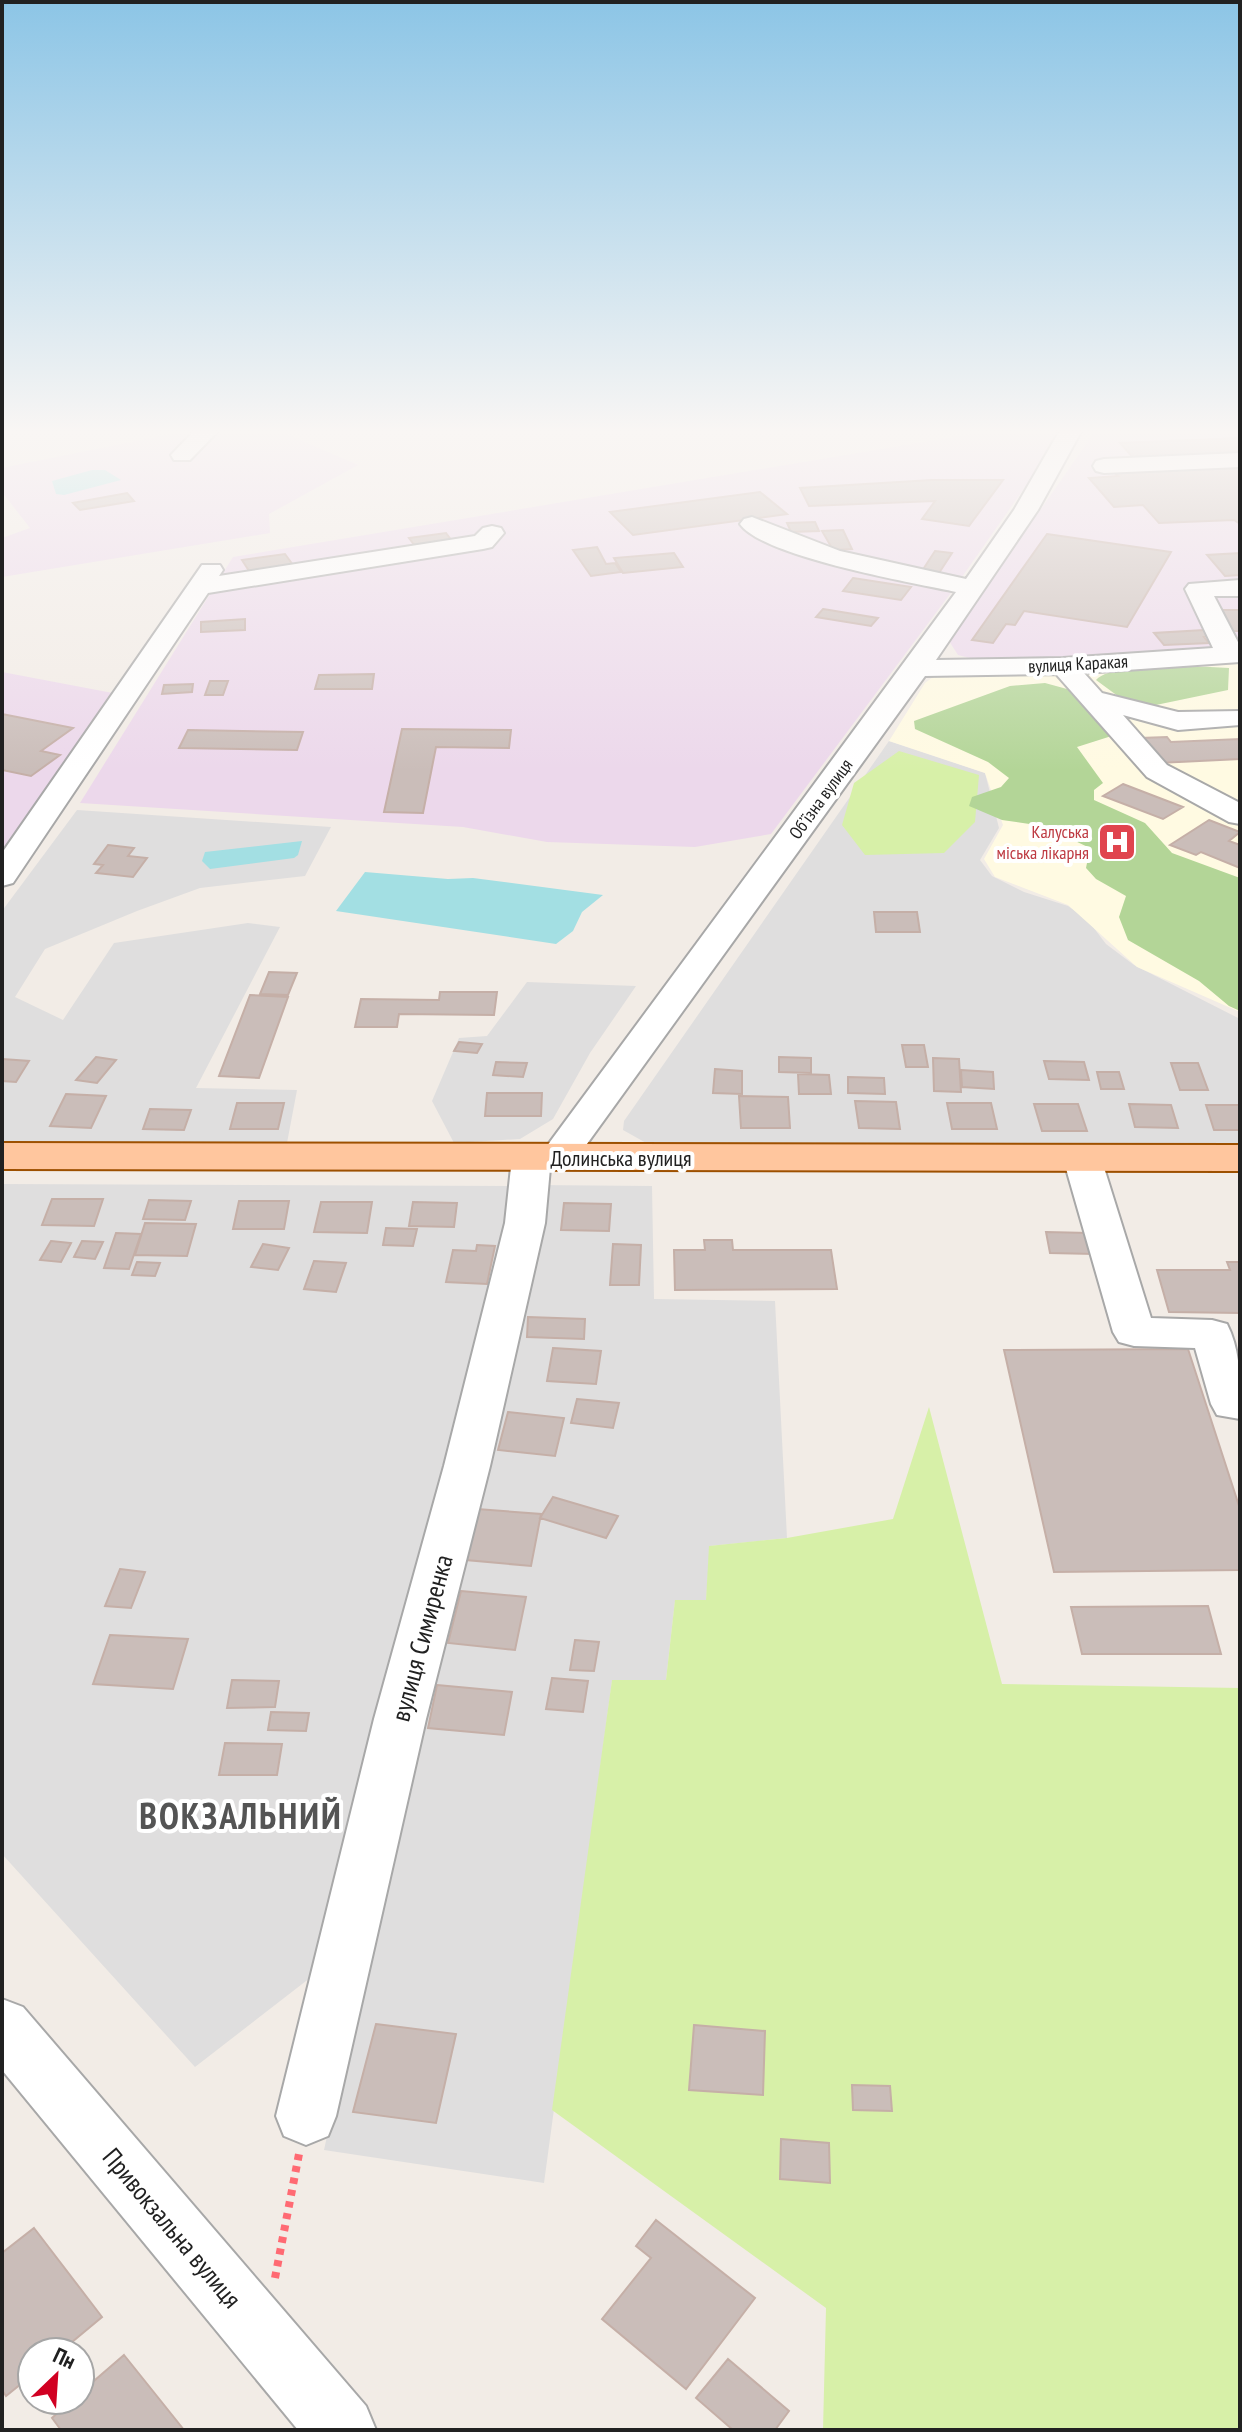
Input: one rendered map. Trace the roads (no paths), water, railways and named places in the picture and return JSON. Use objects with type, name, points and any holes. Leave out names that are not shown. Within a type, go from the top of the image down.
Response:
[{"type":"main road","name":"Долинська вулиця","points":[[2,1156],[1240,1158]]},
{"type":"street","points":[[2,876],[205,579],[472,543]]},
{"type":"street","points":[[791,543],[859,563],[972,588]]},
{"type":"street","name":"Обʼїзна вулиця","points":[[544,1158],[917,668],[1003,543]]},
{"type":"street","points":[[1235,654],[1198,589],[1240,588]]},
{"type":"street","name":"вулиця Каракая","points":[[917,668],[1063,666],[1235,654]]},
{"type":"street","points":[[1063,666],[1097,700],[1157,771],[1240,815]]},
{"type":"street","points":[[1097,700],[1178,721],[1235,718]]},
{"type":"street","name":"вулиця Симиренка","points":[[306,2116],[400,1719],[544,1158]]},
{"type":"street","points":[[1082,1158],[1134,1332],[1212,1334],[1233,1404],[1240,1404]]},
{"type":"street","name":"Привокзальна вулиця","points":[[2,2026],[342,2430]]},
{"type":"water","points":[[302,841],[294,858],[210,869],[202,861],[205,852]]},
{"type":"water","points":[[365,872],[473,878],[603,895],[582,912],[573,931],[556,944],[336,911]]},
{"type":"place","name":"Калуська міська лікарня","points":[[1117,842]]},
{"type":"district","name":"ВОКЗАЛЬНИЙ","points":[[241,1816]]}]
